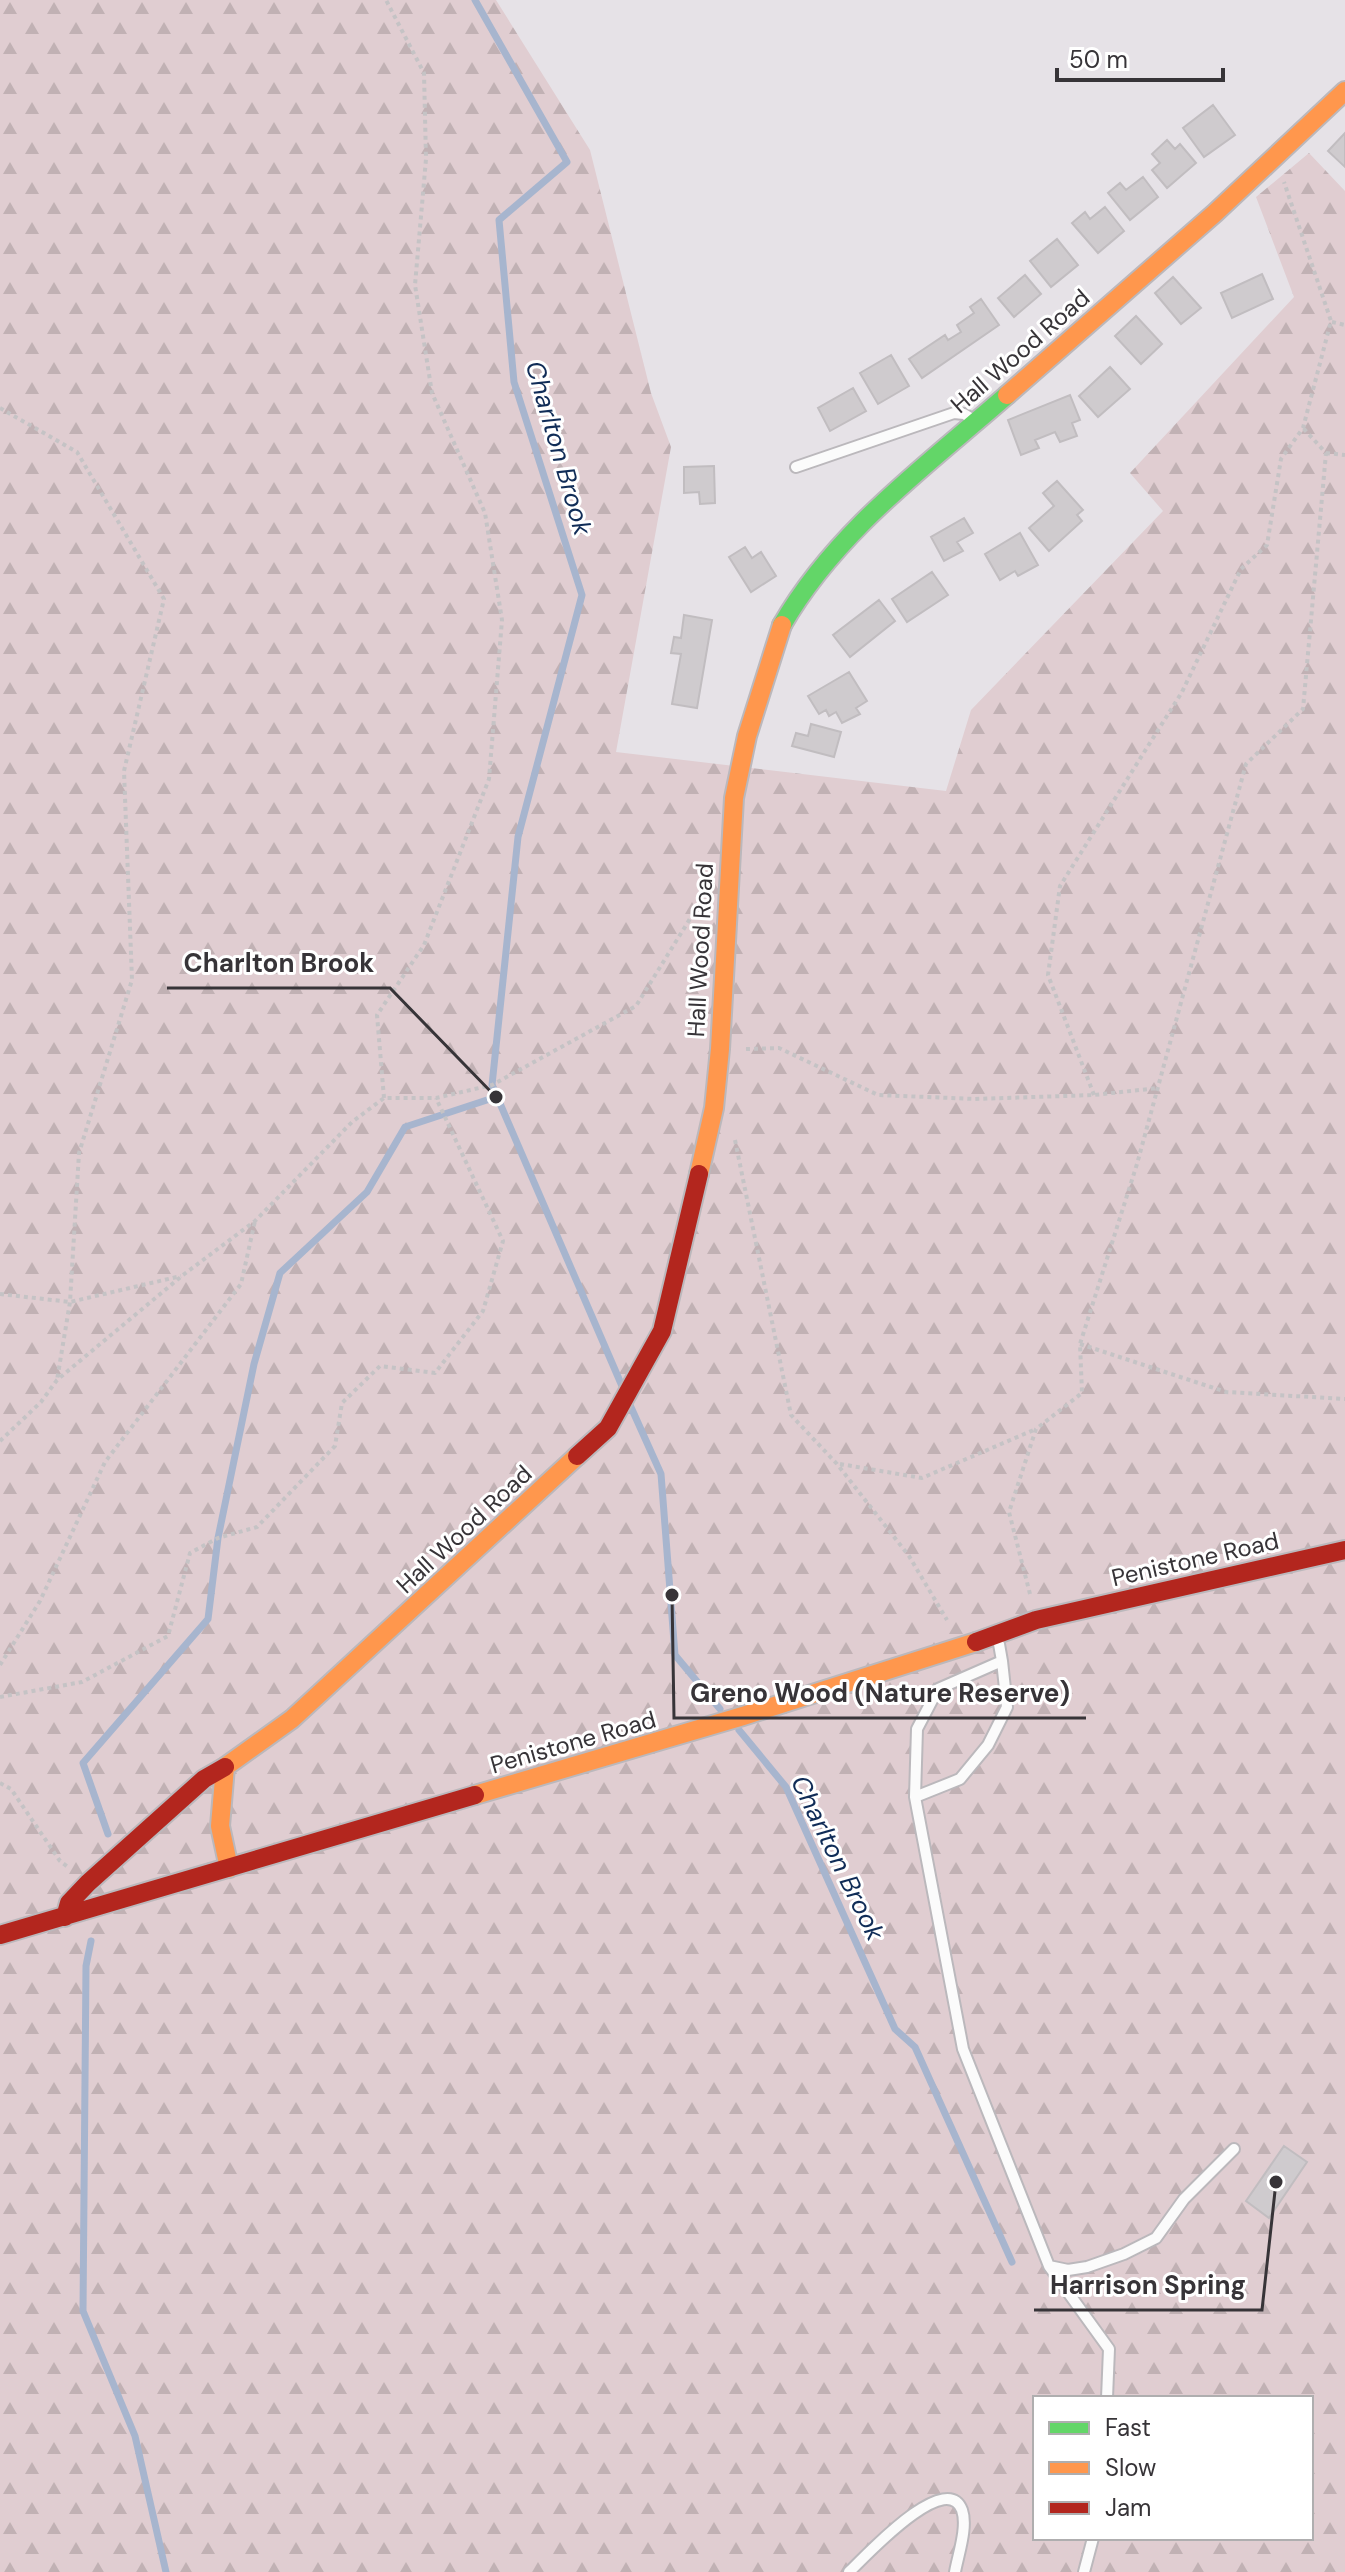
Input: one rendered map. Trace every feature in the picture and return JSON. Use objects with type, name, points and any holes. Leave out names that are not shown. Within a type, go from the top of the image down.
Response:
[{"type":"main road","name":"Hall Wood Road","points":[[65,1917],[69,1903],[88,1883],[204,1779],[292,1719],[608,1428],[662,1331],[714,1108],[734,798],[747,736],[780,628],[800,593],[835,549],[862,522],[1269,163],[1345,91]]},
{"type":"main road","name":"Penistone Road","points":[[0,1935],[743,1716],[1036,1620],[1345,1550]]},
{"type":"main road","points":[[225,1767],[220,1826],[229,1868]]},
{"type":"lane","points":[[796,467],[954,413],[964,414],[976,421]]},
{"type":"lane","points":[[915,1797],[960,1779],[988,1745],[1007,1707],[997,1635]]},
{"type":"lane","points":[[1002,1661],[938,1689],[917,1729],[915,1797],[963,2049],[1049,2266],[1109,2349],[1107,2396]]},
{"type":"lane","points":[[1049,2266],[1068,2270],[1087,2267],[1156,2238],[1184,2199],[1234,2149]]},
{"type":"lane","points":[[849,2572],[912,2514],[930,2502],[946,2500],[962,2509],[963,2523],[955,2572]]},
{"type":"lane","points":[[1084,2572],[1092,2540]]},
{"type":"path","points":[[384,1098],[377,1015],[424,945],[489,779],[502,620],[485,513],[432,393],[415,285],[426,159],[424,73],[386,0]]},
{"type":"path","points":[[1094,1095],[1048,975],[1060,886],[1182,692],[1241,569],[1267,545],[1281,459],[1303,428],[1331,321],[1287,185],[1269,163]]},
{"type":"path","points":[[1331,321],[1345,325]]},
{"type":"path","points":[[0,408],[77,452],[164,599],[124,771],[132,980],[79,1153],[70,1302],[57,1380]]},
{"type":"path","points":[[1303,428],[1326,453],[1345,455]]},
{"type":"path","points":[[837,1464],[922,1478],[1036,1429],[1082,1393],[1080,1344],[1137,1164],[1246,764],[1303,709],[1326,453]]},
{"type":"path","points":[[0,1441],[41,1402],[57,1380],[183,1275],[255,1221],[352,1122],[384,1098],[436,1098],[492,1085],[636,1006],[704,896],[727,874]]},
{"type":"path","points":[[720,1049],[779,1048],[878,1095],[975,1099],[1094,1095],[1158,1088]]},
{"type":"path","points":[[0,1697],[82,1682],[168,1636],[190,1553],[218,1538],[257,1527],[335,1446],[342,1403],[380,1366],[435,1373],[483,1311],[503,1241],[436,1098]]},
{"type":"path","points":[[735,1139],[791,1415],[837,1464],[909,1556],[962,1646]]},
{"type":"path","points":[[0,1665],[40,1601],[105,1462],[241,1284],[255,1221]]},
{"type":"path","points":[[0,1294],[70,1302],[183,1275]]},
{"type":"path","points":[[1080,1344],[1226,1392],[1345,1399]]},
{"type":"path","points":[[1036,1429],[1009,1512],[1036,1620]]},
{"type":"path","points":[[0,1783],[11,1789],[60,1861],[88,1883]]},
{"type":"green space","points":[[0,0],[496,0],[590,150],[651,393],[671,447],[616,752],[946,791],[971,710],[1163,511],[1130,473],[1294,297],[1256,197],[1309,153],[1345,191],[1345,2572],[0,2572]]},
{"type":"building","points":[[1213,105],[1235,135],[1204,157],[1183,128]]},
{"type":"building","points":[[1345,133],[1345,167],[1328,151]]},
{"type":"building","points":[[1167,140],[1175,149],[1180,144],[1196,163],[1167,188],[1152,170],[1160,163],[1152,154]]},
{"type":"building","points":[[1143,177],[1158,197],[1130,220],[1108,193],[1120,183],[1126,190]]},
{"type":"building","points":[[1105,207],[1124,231],[1098,253],[1072,223],[1085,212],[1090,219]]},
{"type":"building","points":[[1057,239],[1078,265],[1051,287],[1030,261]]},
{"type":"building","points":[[1262,274],[1273,299],[1232,318],[1221,293]]},
{"type":"building","points":[[1025,275],[1041,294],[1014,317],[998,298]]},
{"type":"building","points":[[1173,277],[1201,308],[1181,324],[1155,293]]},
{"type":"building","points":[[981,299],[999,325],[922,378],[909,359],[945,335],[948,340],[961,332],[957,325],[974,313],[970,307]]},
{"type":"building","points":[[1136,316],[1162,344],[1141,364],[1115,336]]},
{"type":"building","points":[[891,355],[909,386],[878,404],[860,373]]},
{"type":"building","points":[[1110,367],[1130,389],[1098,417],[1079,396]]},
{"type":"building","points":[[853,388],[866,411],[830,431],[818,408]]},
{"type":"building","points":[[1070,395],[1080,420],[1072,423],[1077,436],[1060,442],[1055,432],[1035,440],[1039,448],[1021,455],[1008,420]]},
{"type":"building","points":[[714,466],[715,503],[700,504],[699,492],[684,493],[684,467]]},
{"type":"building","points":[[1057,481],[1083,510],[1077,515],[1082,521],[1049,551],[1029,528],[1054,506],[1043,493]]},
{"type":"building","points":[[964,518],[973,533],[957,542],[963,551],[944,561],[931,537]]},
{"type":"building","points":[[1020,533],[1038,565],[1018,576],[1015,571],[1000,580],[985,554]]},
{"type":"building","points":[[745,547],[752,558],[761,552],[776,576],[751,592],[729,557]]},
{"type":"building","points":[[932,572],[948,595],[907,622],[892,599]]},
{"type":"building","points":[[879,600],[895,621],[850,657],[833,635]]},
{"type":"building","points":[[684,615],[712,620],[697,708],[672,704],[681,654],[671,653],[674,637],[681,638]]},
{"type":"building","points":[[849,672],[867,701],[856,708],[860,714],[842,723],[836,712],[829,716],[826,710],[819,714],[808,696]]},
{"type":"building","points":[[811,724],[841,732],[834,757],[792,746],[796,733],[808,736]]},
{"type":"building","points":[[1284,2146],[1307,2162],[1269,2218],[1246,2201]]},
{"type":"waterway","name":"Charlton Brook","points":[[475,0],[567,162],[499,220],[514,382],[582,595],[518,837],[492,1085],[622,1386]]},
{"type":"waterway","points":[[108,1834],[83,1763],[208,1619],[218,1538],[254,1364],[280,1273],[367,1192],[405,1127],[496,1097]]},
{"type":"waterway","name":"Charlton Brook","points":[[630,1405],[661,1474],[675,1655],[720,1709]]},
{"type":"waterway","name":"Charlton Brook","points":[[739,1730],[786,1787],[895,2029],[915,2047],[1012,2262]]},
{"type":"waterway","points":[[91,1941],[86,1966],[83,2311],[135,2436],[166,2572]]},
{"type":"traffic: fast","points":[[782,625],[829,559],[884,501],[1007,395]]},
{"type":"traffic: slow","points":[[1007,395],[1215,213],[1345,91]]},
{"type":"traffic: slow","points":[[699,1174],[714,1108],[720,1049],[734,798],[747,736],[782,625]]},
{"type":"traffic: slow","points":[[229,1868],[220,1826],[225,1767],[292,1719],[577,1456]]},
{"type":"traffic: slow","points":[[475,1795],[743,1716],[976,1642]]},
{"type":"traffic: jam","points":[[577,1456],[608,1428],[662,1331],[699,1174]]},
{"type":"traffic: jam","points":[[976,1642],[1036,1620],[1345,1550]]},
{"type":"traffic: jam","points":[[65,1917],[69,1903],[88,1883],[204,1779],[225,1767]]},
{"type":"traffic: jam","points":[[0,1935],[475,1795]]},
{"type":"place","name":"Charlton Brook","points":[[496,1097]]},
{"type":"place","name":"Greno Wood (Nature Reserve)","points":[[672,1595]]},
{"type":"place","name":"Harrison Spring","points":[[1276,2182]]}]
